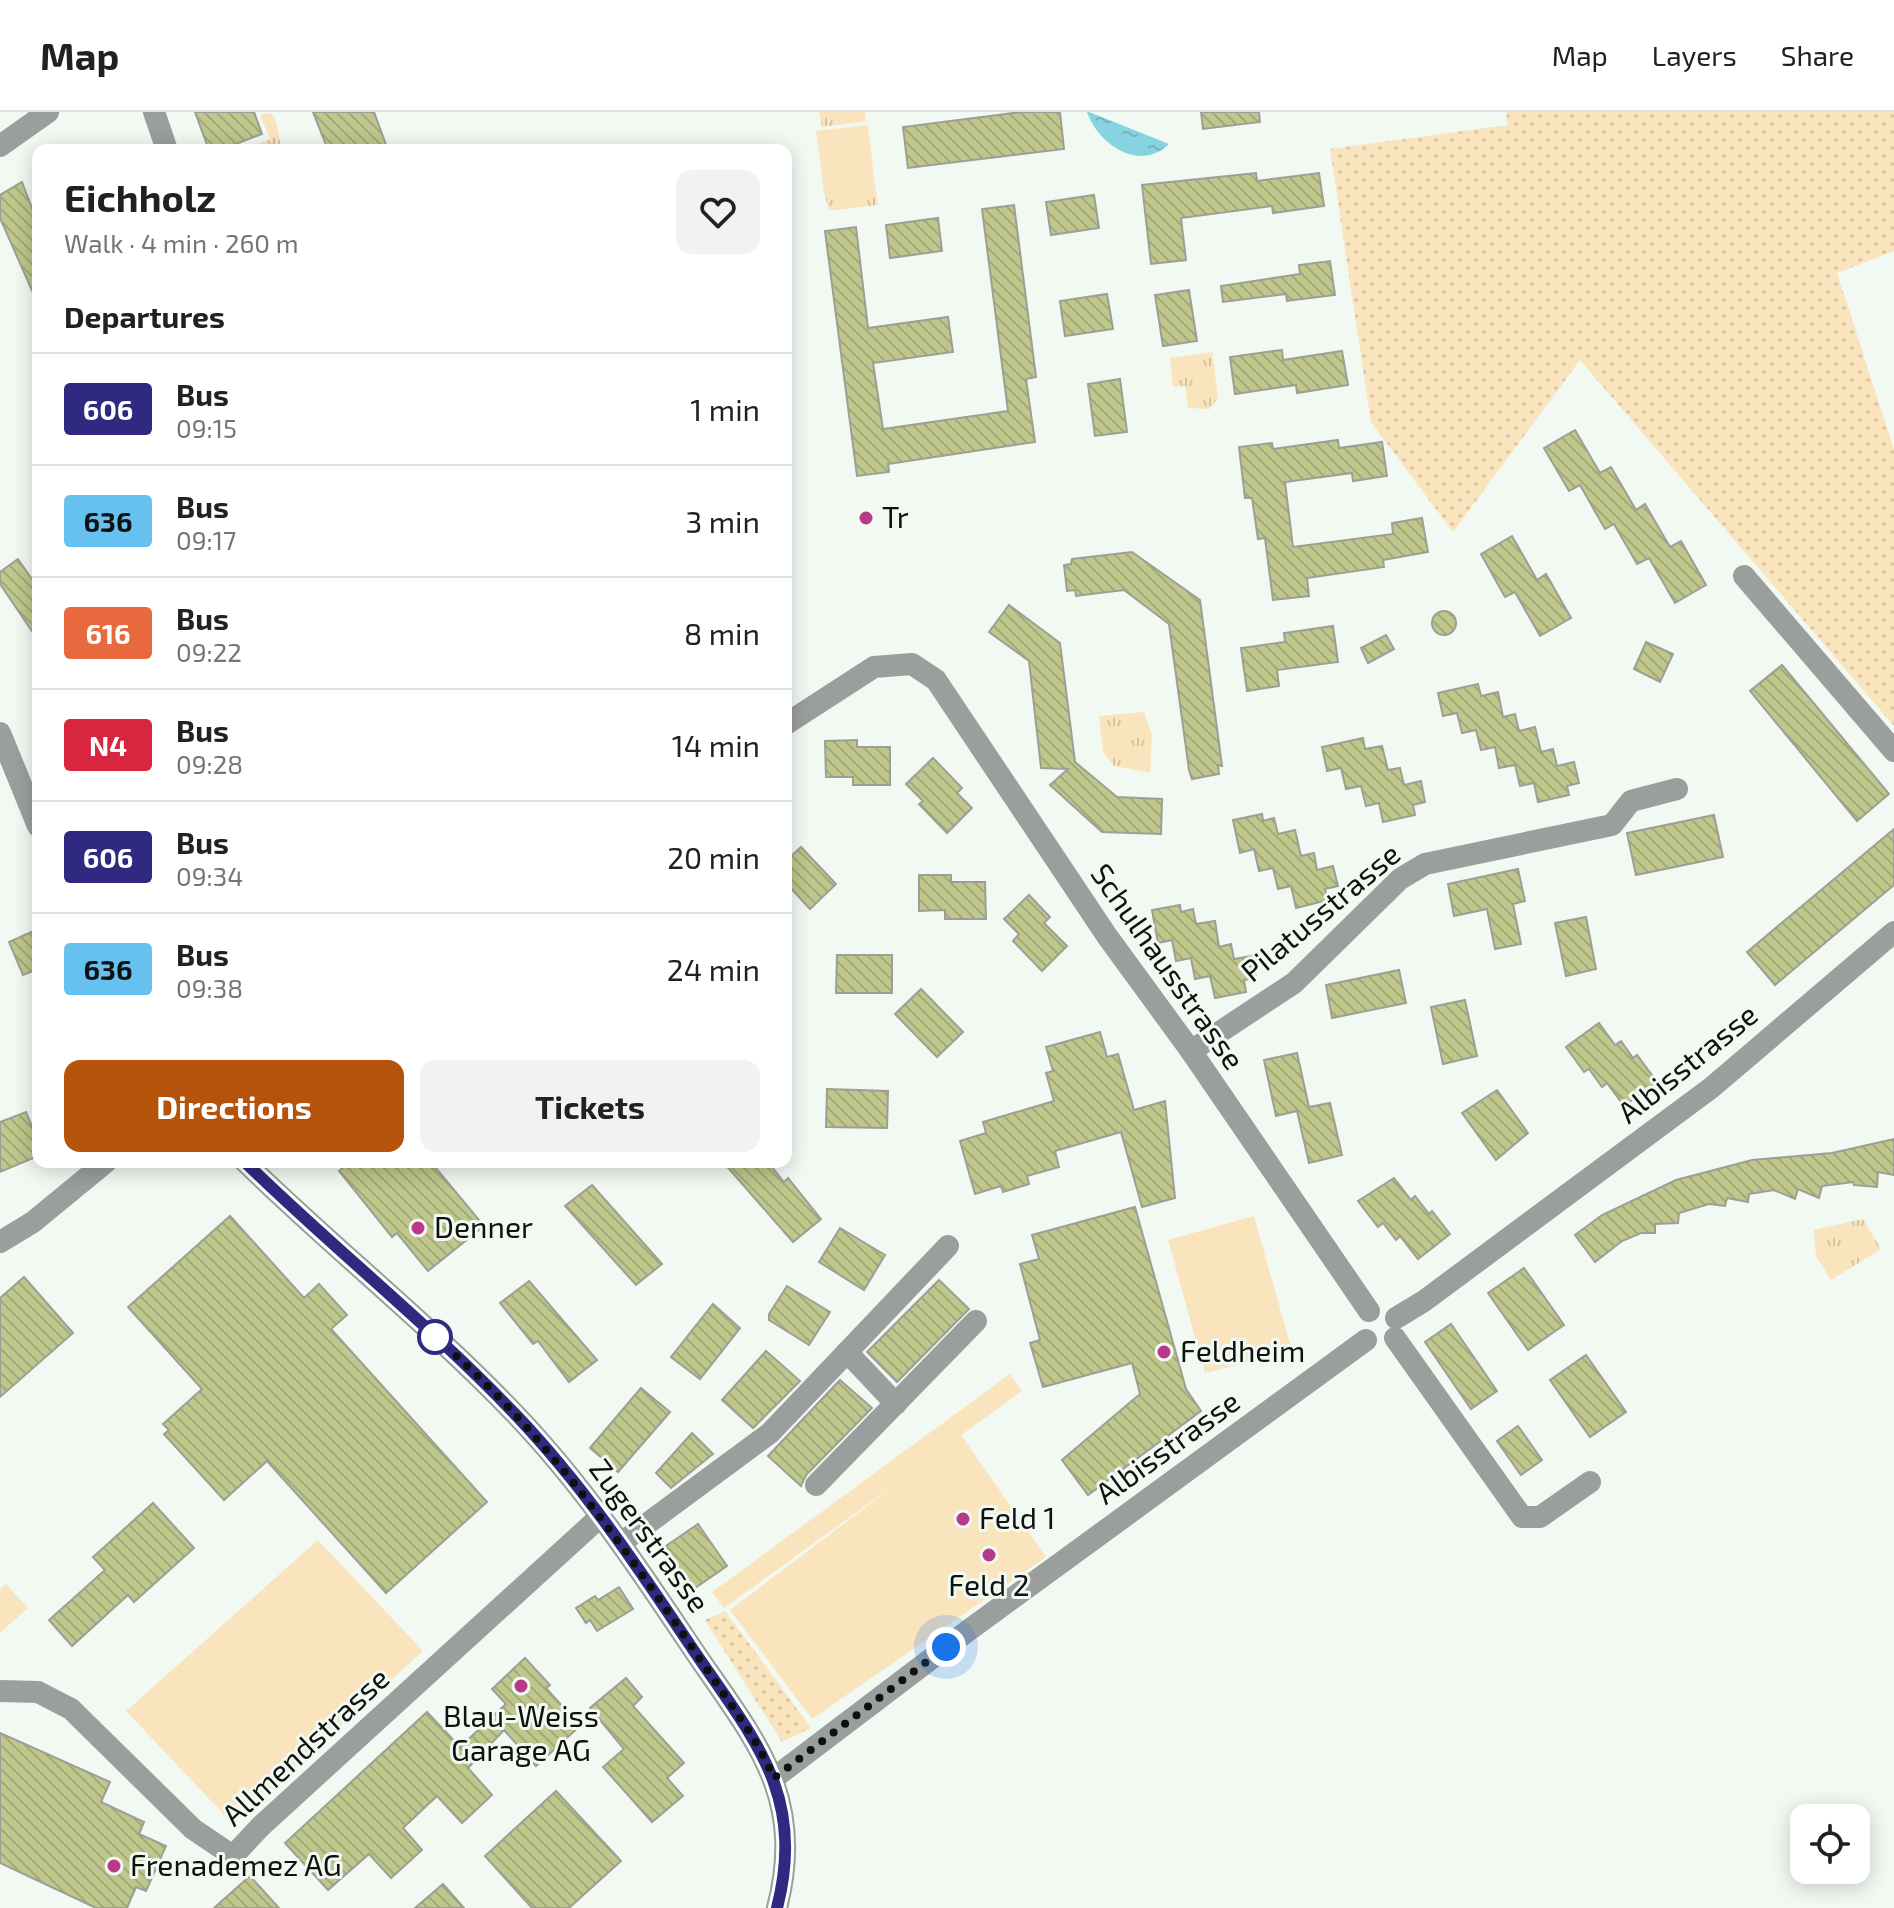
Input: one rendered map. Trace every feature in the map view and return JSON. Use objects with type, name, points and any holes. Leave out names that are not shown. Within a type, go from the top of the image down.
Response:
[{"type":"street","points":[[0,146],[48,112]]},
{"type":"street","points":[[154,112],[165,144]]},
{"type":"street","points":[[1744,576],[1894,751]]},
{"type":"street","name":"Schulhausstrasse","points":[[792,720],[874,667],[912,664],[936,680],[1107,936],[1191,1051],[1369,1311]]},
{"type":"street","points":[[0,733],[32,811]]},
{"type":"street","name":"Pilatusstrasse","points":[[1191,1051],[1294,983],[1400,879],[1425,864],[1612,825],[1631,801],[1677,789]]},
{"type":"street","name":"Albisstrasse","points":[[1396,1328],[1711,1088],[1894,932]]},
{"type":"street","points":[[0,1242],[33,1222],[99,1168]]},
{"type":"street","name":"Zugerstrasse","points":[[251,1168],[515,1413],[578,1484],[621,1543],[743,1725],[774,1778],[785,1815],[788,1850],[777,1908]]},
{"type":"street","points":[[621,1543],[750,1451],[948,1246]]},
{"type":"street","points":[[1396,1328],[1380,1346],[1366,1340],[1361,1325],[1369,1311],[1383,1308],[1522,1517],[1540,1517],[1590,1482]]},
{"type":"street","points":[[816,1485],[976,1321]]},
{"type":"street","name":"Albisstrasse","points":[[774,1778],[981,1621],[1366,1340]]},
{"type":"street","points":[[847,1352],[896,1404]]},
{"type":"street","name":"Allmendstrasse","points":[[0,1691],[38,1692],[55,1698],[71,1709],[193,1829],[233,1856],[261,1826],[601,1516]]},
{"type":"green space","points":[[819,112],[865,112],[866,121],[822,127]]},
{"type":"green space","points":[[1506,112],[1894,112],[1894,251],[1837,273],[1894,449],[1894,726],[1580,360],[1453,532],[1371,422],[1330,149],[1508,125]]},
{"type":"green space","points":[[270,113],[275,118],[281,144],[258,144],[270,139],[260,115]]},
{"type":"green space","points":[[868,125],[875,186],[824,192],[816,131]]},
{"type":"green space","points":[[875,186],[878,205],[829,211],[824,192]]},
{"type":"green space","points":[[1212,352],[1218,398],[1210,409],[1188,408],[1185,386],[1173,387],[1170,358]]},
{"type":"green space","points":[[1144,712],[1152,735],[1150,773],[1114,766],[1103,752],[1099,716]]},
{"type":"green space","points":[[1254,1216],[1292,1351],[1205,1373],[1168,1240]]},
{"type":"green space","points":[[1863,1219],[1881,1249],[1831,1280],[1816,1256],[1814,1230]]},
{"type":"green space","points":[[1010,1374],[1022,1391],[961,1435],[1046,1557],[812,1719],[730,1610],[900,1481],[724,1608],[712,1592]]},
{"type":"green space","points":[[318,1540],[423,1651],[233,1824],[126,1711]]},
{"type":"green space","points":[[6,1584],[28,1608],[0,1633],[0,1589]]},
{"type":"green space","points":[[725,1611],[811,1728],[782,1742],[705,1620]]},
{"type":"water","points":[[1087,112],[1169,144],[1145,156],[1121,151],[1100,135]]},
{"type":"building","points":[[195,112],[254,112],[262,134],[236,144],[207,144]]},
{"type":"building","points":[[313,112],[374,112],[386,144],[326,144]]},
{"type":"building","points":[[1021,112],[1060,112],[1064,149],[908,168],[903,127]]},
{"type":"building","points":[[1201,112],[1259,112],[1260,122],[1203,129]]},
{"type":"building","points":[[1256,173],[1257,181],[1319,173],[1324,206],[1273,213],[1272,206],[1181,218],[1186,260],[1151,264],[1142,185]]},
{"type":"building","points":[[22,182],[32,208],[32,290],[0,218],[0,195]]},
{"type":"building","points":[[1094,195],[1099,228],[1051,235],[1046,202]]},
{"type":"building","points":[[1014,205],[1036,377],[1026,379],[1035,442],[888,464],[889,472],[857,476],[825,231],[856,227],[868,328],[948,317],[953,352],[873,363],[883,429],[1008,411],[982,209]]},
{"type":"building","points":[[938,218],[942,251],[890,258],[886,225]]},
{"type":"building","points":[[1330,261],[1335,295],[1287,301],[1286,294],[1223,302],[1221,286],[1300,274],[1299,265]]},
{"type":"building","points":[[1189,290],[1197,341],[1163,346],[1155,295]]},
{"type":"building","points":[[1107,294],[1113,329],[1065,336],[1060,301]]},
{"type":"building","points":[[1282,350],[1283,360],[1342,351],[1348,385],[1297,393],[1296,385],[1235,394],[1230,357]]},
{"type":"building","points":[[1120,379],[1127,432],[1095,436],[1088,384]]},
{"type":"building","points":[[1575,430],[1600,473],[1611,467],[1636,510],[1645,504],[1670,547],[1681,541],[1706,585],[1675,603],[1649,558],[1637,564],[1614,524],[1605,529],[1580,485],[1569,491],[1544,448]]},
{"type":"building","points":[[1338,440],[1339,448],[1382,442],[1387,476],[1353,481],[1352,473],[1285,482],[1293,547],[1393,534],[1392,523],[1422,518],[1428,552],[1383,560],[1384,567],[1307,578],[1309,596],[1273,600],[1265,538],[1258,539],[1252,498],[1245,498],[1239,447],[1272,443],[1273,449]]},
{"type":"building","points":[[1512,536],[1537,580],[1546,574],[1571,618],[1540,636],[1515,592],[1505,597],[1481,554]]},
{"type":"building","points":[[1132,552],[1200,600],[1222,766],[1218,765],[1219,774],[1192,779],[1189,770],[1169,624],[1124,590],[1076,596],[1075,590],[1067,591],[1064,565],[1071,564],[1072,559]]},
{"type":"building","points":[[18,559],[32,579],[32,631],[0,584],[0,572]]},
{"type":"building","points":[[1009,605],[1060,643],[1075,762],[1117,797],[1162,799],[1161,834],[1102,832],[1050,785],[1068,769],[1041,768],[1029,661],[989,632]]},
{"type":"building","points":[[1439,611],[1449,611],[1456,618],[1456,628],[1449,635],[1439,635],[1432,628],[1432,618]]},
{"type":"building","points":[[1333,626],[1338,662],[1277,670],[1279,686],[1247,691],[1241,648],[1285,642],[1284,633]]},
{"type":"building","points":[[1386,635],[1394,649],[1368,663],[1361,648]]},
{"type":"building","points":[[1646,642],[1673,654],[1660,682],[1634,669]]},
{"type":"building","points":[[1782,665],[1889,794],[1857,821],[1750,691]]},
{"type":"building","points":[[1478,684],[1481,696],[1498,692],[1503,717],[1515,714],[1519,731],[1535,727],[1541,752],[1553,749],[1557,766],[1574,762],[1579,783],[1567,786],[1569,795],[1538,802],[1534,783],[1520,786],[1515,765],[1499,768],[1495,747],[1481,750],[1476,730],[1462,733],[1457,713],[1443,716],[1438,693]]},
{"type":"building","points":[[1363,738],[1365,749],[1382,746],[1388,770],[1400,768],[1404,785],[1421,781],[1425,802],[1413,805],[1415,815],[1383,822],[1379,803],[1366,806],[1361,786],[1346,789],[1341,768],[1327,771],[1322,747]]},
{"type":"building","points":[[857,740],[857,747],[890,747],[890,785],[853,785],[853,777],[826,777],[825,741]]},
{"type":"building","points":[[933,758],[962,788],[957,793],[972,808],[947,833],[919,804],[923,801],[906,784]]},
{"type":"building","points":[[1262,814],[1263,821],[1274,818],[1278,834],[1295,830],[1301,856],[1314,853],[1317,870],[1333,866],[1338,886],[1325,889],[1328,900],[1296,908],[1291,886],[1278,889],[1273,868],[1259,871],[1254,849],[1240,853],[1233,820]]},
{"type":"building","points":[[1714,815],[1723,857],[1636,875],[1627,833]]},
{"type":"building","points":[[1894,829],[1894,885],[1775,985],[1747,952]]},
{"type":"building","points":[[801,847],[836,884],[810,909],[792,890],[792,855]]},
{"type":"building","points":[[1518,869],[1525,901],[1513,904],[1521,944],[1495,949],[1487,909],[1454,916],[1448,884]]},
{"type":"building","points":[[919,875],[951,875],[951,882],[985,882],[986,919],[945,919],[945,910],[919,911]]},
{"type":"building","points":[[1029,895],[1050,917],[1044,923],[1067,946],[1042,971],[1013,941],[1019,934],[1004,919]]},
{"type":"building","points":[[1180,905],[1181,912],[1193,909],[1196,924],[1215,921],[1219,947],[1231,944],[1234,959],[1252,956],[1256,978],[1244,980],[1246,992],[1215,998],[1210,976],[1195,979],[1191,958],[1176,961],[1172,940],[1158,943],[1152,910]]},
{"type":"building","points":[[1586,917],[1596,969],[1566,976],[1555,923]]},
{"type":"building","points":[[32,932],[32,971],[23,975],[9,942]]},
{"type":"building","points":[[837,955],[892,955],[892,993],[836,993]]},
{"type":"building","points":[[1399,970],[1406,1003],[1332,1018],[1326,985]]},
{"type":"building","points":[[921,989],[963,1032],[937,1057],[895,1014]]},
{"type":"building","points":[[1465,1000],[1477,1056],[1443,1064],[1431,1007]]},
{"type":"building","points":[[1599,1023],[1615,1045],[1621,1041],[1633,1058],[1637,1055],[1657,1082],[1624,1106],[1607,1083],[1602,1087],[1589,1069],[1584,1072],[1566,1047]]},
{"type":"building","points":[[1100,1032],[1107,1057],[1118,1054],[1134,1110],[1165,1101],[1175,1198],[1142,1207],[1121,1132],[1055,1151],[1059,1167],[1027,1176],[1029,1184],[1003,1192],[1001,1186],[975,1194],[960,1141],[986,1133],[983,1122],[1054,1101],[1046,1073],[1053,1071],[1046,1047]]},
{"type":"building","points":[[1297,1053],[1309,1107],[1330,1103],[1342,1155],[1309,1163],[1297,1111],[1276,1116],[1264,1060]]},
{"type":"building","points":[[827,1089],[888,1091],[887,1128],[826,1127]]},
{"type":"building","points":[[1497,1090],[1528,1133],[1496,1160],[1462,1113]]},
{"type":"building","points":[[26,1112],[32,1126],[32,1159],[0,1172],[0,1122]]},
{"type":"building","points":[[1894,1139],[1894,1175],[1878,1172],[1877,1187],[1854,1185],[1853,1182],[1822,1186],[1819,1198],[1798,1189],[1795,1199],[1774,1190],[1749,1194],[1748,1202],[1727,1198],[1725,1206],[1709,1204],[1679,1213],[1678,1223],[1655,1224],[1655,1233],[1641,1233],[1622,1241],[1595,1262],[1575,1235],[1602,1215],[1676,1180],[1752,1160],[1832,1153]]},
{"type":"building","points":[[343,1168],[436,1168],[484,1226],[428,1271],[397,1233],[392,1237],[339,1171]]},
{"type":"building","points":[[728,1168],[773,1168],[784,1182],[788,1178],[821,1219],[793,1242]]},
{"type":"building","points":[[1394,1178],[1411,1200],[1415,1196],[1429,1214],[1432,1211],[1450,1234],[1418,1259],[1400,1236],[1396,1240],[1383,1223],[1378,1227],[1358,1201]]},
{"type":"building","points":[[592,1185],[662,1264],[636,1285],[565,1206]]},
{"type":"building","points":[[1135,1207],[1186,1389],[1201,1411],[1088,1495],[1062,1460],[1140,1394],[1132,1363],[1043,1387],[1030,1343],[1040,1340],[1020,1264],[1039,1259],[1032,1235]]},
{"type":"building","points":[[230,1216],[304,1298],[319,1284],[347,1315],[331,1329],[487,1502],[386,1593],[267,1461],[224,1500],[164,1434],[169,1430],[163,1424],[202,1389],[128,1307]]},
{"type":"building","points":[[840,1228],[885,1255],[864,1290],[819,1262]]},
{"type":"building","points":[[1524,1268],[1564,1325],[1528,1350],[1488,1293]]},
{"type":"building","points":[[24,1277],[73,1333],[0,1397],[0,1298]]},
{"type":"building","points":[[939,1280],[969,1309],[897,1382],[867,1352]]},
{"type":"building","points":[[529,1281],[597,1360],[569,1382],[538,1341],[533,1344],[500,1303]]},
{"type":"building","points":[[787,1286],[830,1312],[809,1345],[769,1320],[769,1314]]},
{"type":"building","points":[[713,1304],[740,1328],[700,1379],[671,1357]]},
{"type":"building","points":[[1451,1324],[1497,1391],[1471,1409],[1425,1342]]},
{"type":"building","points":[[766,1351],[800,1381],[753,1428],[722,1400]]},
{"type":"building","points":[[1586,1355],[1626,1412],[1590,1437],[1550,1380]]},
{"type":"building","points":[[840,1380],[872,1408],[806,1475],[801,1486],[768,1456]]},
{"type":"building","points":[[641,1388],[670,1412],[618,1472],[590,1448]]},
{"type":"building","points":[[1518,1426],[1542,1460],[1521,1475],[1497,1441]]},
{"type":"building","points":[[692,1433],[713,1454],[671,1488],[656,1473]]},
{"type":"building","points":[[153,1503],[194,1548],[134,1602],[128,1595],[72,1646],[49,1620],[105,1570],[93,1557]]},
{"type":"building","points":[[698,1524],[727,1566],[692,1590],[663,1548]]},
{"type":"building","points":[[619,1587],[633,1609],[597,1631],[590,1620],[586,1623],[576,1608],[595,1596],[598,1600]]},
{"type":"building","points":[[525,1658],[550,1685],[546,1688],[580,1726],[536,1766],[504,1730],[468,1768],[492,1795],[462,1823],[437,1796],[403,1828],[422,1850],[391,1878],[369,1854],[328,1890],[285,1843],[427,1712],[460,1747],[506,1704],[492,1689]]},
{"type":"building","points":[[626,1678],[642,1697],[633,1706],[684,1763],[667,1778],[683,1796],[652,1822],[603,1767],[624,1749],[590,1708]]},
{"type":"building","points":[[0,1733],[110,1782],[101,1802],[144,1822],[139,1834],[166,1846],[146,1891],[136,1887],[127,1908],[96,1908],[0,1863]]},
{"type":"building","points":[[556,1791],[621,1861],[569,1908],[532,1908],[485,1856]]},
{"type":"building","points":[[250,1876],[279,1908],[214,1908]]},
{"type":"building","points":[[443,1884],[464,1908],[415,1908]]},
{"type":"bus line","name":"606","points":[[251,1168],[515,1413],[578,1484],[621,1543],[688,1641],[774,1778],[785,1815],[788,1850],[777,1908]]},
{"type":"place","name":"Tr","points":[[866,518]]},
{"type":"place","name":"Denner","points":[[418,1228]]},
{"type":"place","name":"Feldheim","points":[[1164,1352]]},
{"type":"place","name":"Feld 1","points":[[963,1519]]},
{"type":"place","name":"Feld 2","points":[[989,1555]]},
{"type":"place","name":"Blau-Weiss Garage AG","points":[[521,1686]]},
{"type":"place","name":"Frenademez AG","points":[[114,1866]]},
{"type":"route","points":[[435,1337],[515,1413],[578,1484],[688,1641],[774,1778],[946,1647]]}]
